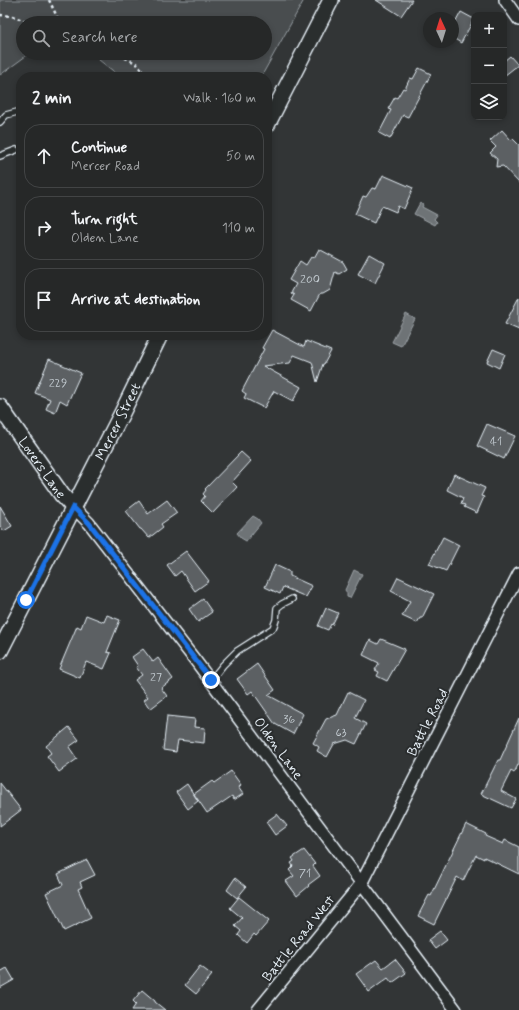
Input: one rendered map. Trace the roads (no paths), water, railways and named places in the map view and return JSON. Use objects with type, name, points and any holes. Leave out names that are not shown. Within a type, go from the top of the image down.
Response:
[{"type":"main road","points":[[272,115],[331,0]]},
{"type":"main road","name":"Mercer Street","points":[[0,651],[122,413],[158,340]]},
{"type":"main road","name":"Lovers Lane","points":[[0,407],[62,495],[73,507]]},
{"type":"street","points":[[505,0],[519,20]]},
{"type":"street","name":"Olden Lane","points":[[73,507],[89,523],[211,680],[456,1010]]},
{"type":"street","name":"Battle Road","points":[[361,884],[519,573]]},
{"type":"street","name":"Battle Road West","points":[[258,1010],[361,884]]},
{"type":"lane","points":[[0,122],[6,115],[16,112]]},
{"type":"lane","points":[[0,156],[16,150]]},
{"type":"lane","points":[[211,680],[237,651],[273,628],[276,620],[277,608],[292,599]]}]
